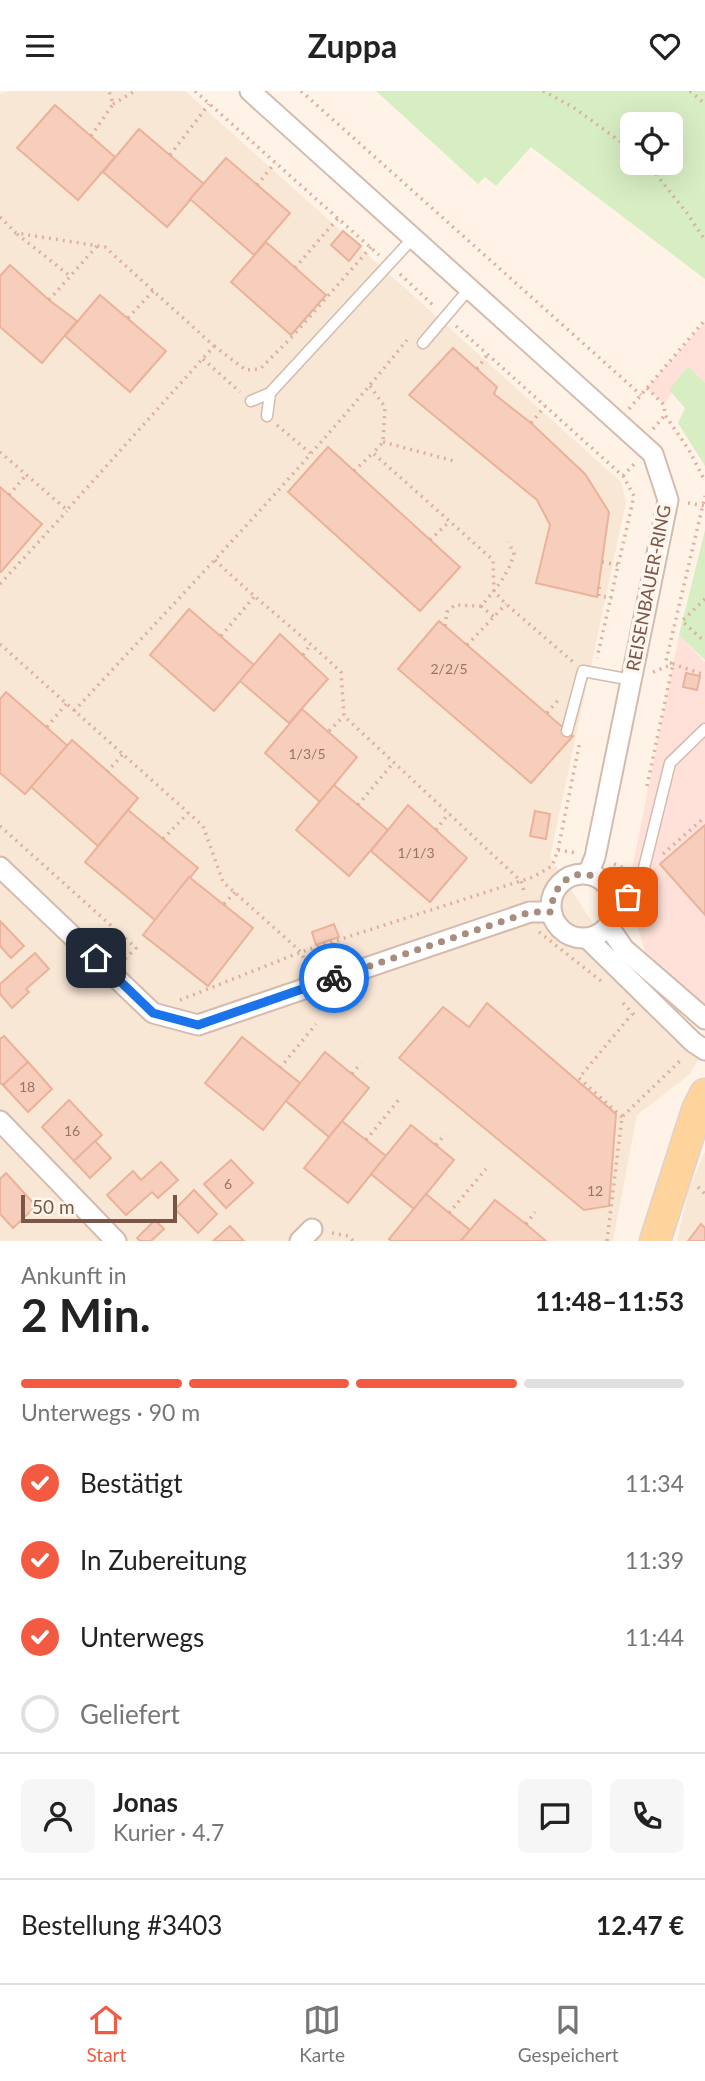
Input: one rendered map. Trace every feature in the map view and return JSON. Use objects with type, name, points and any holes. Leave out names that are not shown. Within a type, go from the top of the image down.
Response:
[{"type":"main road","points":[[655,1241],[697,1110],[705,1094]]},
{"type":"street","name":"REISENBAUER-RING","points":[[250,91],[653,454],[668,500],[595,857],[588,874]]},
{"type":"street","points":[[0,867],[153,1013],[198,1025],[530,912],[551,912]]},
{"type":"street","points":[[588,874],[601,879],[610,887],[615,899],[615,913],[609,926],[600,935],[588,939],[576,939],[566,935],[556,925],[551,912],[551,899],[556,888],[565,879],[576,875],[588,874]]},
{"type":"street","points":[[609,926],[624,949],[705,1019]]},
{"type":"street","points":[[588,939],[699,1046]]},
{"type":"street","points":[[0,1121],[116,1241]]},
{"type":"lane","points":[[248,398],[270,393],[412,237]]},
{"type":"lane","points":[[423,343],[469,289]]},
{"type":"lane","points":[[269,418],[270,393]]},
{"type":"lane","points":[[567,731],[589,671],[632,680]]},
{"type":"lane","points":[[615,899],[642,897],[643,872],[670,763],[705,729]]},
{"type":"path","points":[[110,91],[113,104]]},
{"type":"path","points":[[91,137],[113,104],[135,91]]},
{"type":"path","points":[[195,91],[623,476],[634,496],[612,598],[589,671],[506,604],[494,591],[493,560],[373,453]]},
{"type":"path","points":[[302,91],[641,395]]},
{"type":"path","points":[[543,91],[573,107],[620,141]]},
{"type":"path","points":[[690,91],[705,104]]},
{"type":"path","points":[[170,155],[209,104]]},
{"type":"path","points":[[257,185],[275,163]]},
{"type":"path","points":[[657,175],[705,240]]},
{"type":"path","points":[[0,218],[70,276]]},
{"type":"path","points":[[295,268],[338,218]]},
{"type":"path","points":[[16,233],[105,247],[214,346],[246,370],[260,369],[371,247]]},
{"type":"path","points":[[50,300],[98,245]]},
{"type":"path","points":[[128,318],[153,290]]},
{"type":"path","points":[[618,422],[705,320]]},
{"type":"path","points":[[74,711],[215,560],[411,336]]},
{"type":"path","points":[[0,584],[214,346]]},
{"type":"path","points":[[477,369],[488,354]]},
{"type":"path","points":[[203,359],[248,398]]},
{"type":"path","points":[[354,471],[383,442],[385,407],[370,386]]},
{"type":"path","points":[[647,389],[664,405],[665,415],[689,450],[705,481]]},
{"type":"path","points":[[531,423],[545,406]]},
{"type":"path","points":[[269,418],[310,453]]},
{"type":"path","points":[[383,442],[454,461]]},
{"type":"path","points":[[0,452],[67,510]]},
{"type":"path","points":[[9,495],[26,475]]},
{"type":"path","points":[[430,540],[450,521]]},
{"type":"path","points":[[481,605],[511,567],[514,554],[508,542]]},
{"type":"path","points":[[215,560],[341,672],[344,716],[521,881]]},
{"type":"path","points":[[602,562],[619,565]]},
{"type":"path","points":[[598,587],[599,596],[612,598]]},
{"type":"path","points":[[220,636],[254,597]]},
{"type":"path","points":[[705,599],[682,621],[705,642]]},
{"type":"path","points":[[467,645],[506,604]]},
{"type":"path","points":[[445,626],[447,612],[456,605],[481,605],[494,617]]},
{"type":"path","points":[[303,655],[311,643]]},
{"type":"path","points":[[0,644],[202,826],[223,882],[301,952]]},
{"type":"path","points":[[632,680],[673,664],[705,675]]},
{"type":"path","points":[[47,727],[66,704]]},
{"type":"path","points":[[329,731],[344,716]]},
{"type":"path","points":[[170,1004],[301,952],[521,881],[552,866],[558,850],[581,736]]},
{"type":"path","points":[[107,772],[123,754]]},
{"type":"path","points":[[358,805],[394,762]]},
{"type":"path","points":[[163,839],[188,813]]},
{"type":"path","points":[[436,830],[449,813]]},
{"type":"path","points":[[643,872],[705,817]]},
{"type":"path","points":[[0,826],[136,948],[122,963]]},
{"type":"path","points":[[224,904],[235,892]]},
{"type":"path","points":[[622,1117],[579,1078],[632,1014]]},
{"type":"path","points":[[280,1068],[316,1024]]},
{"type":"path","points":[[607,1241],[622,1117],[699,1046]]},
{"type":"path","points":[[352,1073],[361,1063]]},
{"type":"path","points":[[366,1140],[401,1097]]},
{"type":"path","points":[[436,1145],[445,1134]]},
{"type":"path","points":[[449,1213],[486,1169]]},
{"type":"path","points":[[526,1224],[536,1212]]},
{"type":"path","points":[[306,1235],[348,1236],[354,1241]]},
{"type":"shaded area","points":[[9,91],[185,91],[621,482],[626,502],[550,857],[609,948],[705,1037],[705,1048],[689,1075],[637,1115],[613,1241],[0,1241],[0,94]]},
{"type":"shaded area","points":[[705,322],[705,383],[688,367],[664,405],[647,388]]},
{"type":"shaded area","points":[[679,635],[705,662],[705,1005],[647,957],[636,923],[630,879]]},
{"type":"shaded area","points":[[705,1151],[705,1241],[677,1241],[688,1192]]},
{"type":"green space","points":[[376,91],[705,91],[705,279],[531,147],[496,186],[485,177],[478,184]]},
{"type":"green space","points":[[688,366],[705,383],[705,466],[678,423],[685,408],[669,390]]},
{"type":"green space","points":[[705,530],[705,660],[679,635]]},
{"type":"building","points":[[55,105],[115,157],[78,200],[17,148]]},
{"type":"building","points":[[139,129],[204,184],[167,227],[103,172]]},
{"type":"building","points":[[226,158],[290,213],[254,255],[190,199]]},
{"type":"building","points":[[343,231],[361,246],[349,261],[331,245]]},
{"type":"building","points":[[266,242],[326,295],[291,335],[231,282]]},
{"type":"building","points":[[10,265],[77,321],[42,363],[0,327],[0,276]]},
{"type":"building","points":[[100,295],[166,351],[130,392],[65,336]]},
{"type":"building","points":[[453,348],[497,387],[494,394],[531,423],[585,474],[609,512],[597,597],[536,583],[550,525],[537,500],[409,395]]},
{"type":"building","points":[[328,447],[460,567],[420,611],[288,492]]},
{"type":"building","points":[[0,487],[42,524],[1,572],[0,572]]},
{"type":"building","points":[[189,609],[254,665],[214,711],[150,655]]},
{"type":"building","points":[[439,621],[573,736],[531,783],[398,669]]},
{"type":"building","points":[[280,634],[328,679],[289,723],[240,681]]},
{"type":"building","points":[[686,673],[700,676],[697,690],[683,687]]},
{"type":"building","points":[[6,692],[68,746],[25,794],[0,773],[0,699]]},
{"type":"building","points":[[302,709],[357,757],[320,802],[265,753]]},
{"type":"building","points":[[72,740],[138,798],[98,846],[31,787]]},
{"type":"building","points":[[334,785],[388,830],[349,876],[296,830]]},
{"type":"building","points":[[408,805],[467,858],[430,902],[371,851]]},
{"type":"building","points":[[128,810],[198,868],[155,920],[85,862]]},
{"type":"building","points":[[535,811],[550,814],[546,839],[530,836]]},
{"type":"building","points":[[705,825],[705,915],[660,864]]},
{"type":"building","points":[[189,877],[253,928],[208,986],[143,935]]},
{"type":"building","points":[[0,921],[24,946],[11,958],[0,946]]},
{"type":"building","points":[[334,924],[339,937],[316,945],[312,932]]},
{"type":"building","points":[[35,953],[49,969],[26,989],[29,992],[12,1008],[0,994],[0,984]]},
{"type":"building","points":[[487,1003],[616,1114],[609,1206],[584,1210],[399,1058],[443,1007],[469,1027]]},
{"type":"building","points":[[4,1036],[28,1062],[3,1085],[0,1083],[0,1039]]},
{"type":"building","points":[[242,1037],[300,1083],[263,1130],[205,1083]]},
{"type":"building","points":[[325,1052],[369,1088],[329,1137],[286,1101]]},
{"type":"building","points":[[28,1062],[52,1089],[28,1112],[3,1085]]},
{"type":"building","points":[[69,1100],[102,1135],[74,1161],[42,1127]]},
{"type":"building","points":[[342,1121],[386,1156],[348,1203],[304,1168]]},
{"type":"building","points":[[411,1125],[454,1160],[414,1209],[371,1174]]},
{"type":"building","points":[[95,1141],[111,1158],[90,1178],[74,1161]]},
{"type":"building","points":[[231,1160],[253,1183],[226,1208],[204,1184]]},
{"type":"building","points":[[161,1162],[178,1180],[158,1198],[152,1192],[126,1215],[107,1195],[133,1171],[141,1180]]},
{"type":"building","points":[[6,1173],[36,1206],[13,1228],[0,1214],[0,1179]]},
{"type":"building","points":[[194,1190],[217,1214],[198,1233],[175,1209]]},
{"type":"building","points":[[426,1194],[470,1230],[461,1241],[389,1239]]},
{"type":"building","points":[[495,1200],[526,1224],[546,1241],[461,1241]]},
{"type":"building","points":[[155,1220],[164,1229],[151,1241],[140,1241],[137,1238]]},
{"type":"building","points":[[701,1224],[705,1228],[705,1241],[688,1241]]},
{"type":"building","points":[[230,1226],[244,1241],[213,1241]]},
{"type":"way so far","points":[[334,978],[530,912],[551,912],[551,899],[556,888],[565,879],[576,875],[588,874],[601,879],[610,887],[615,899],[628,897]]},
{"type":"route","points":[[96,958],[153,1013],[198,1025],[334,978]]}]
